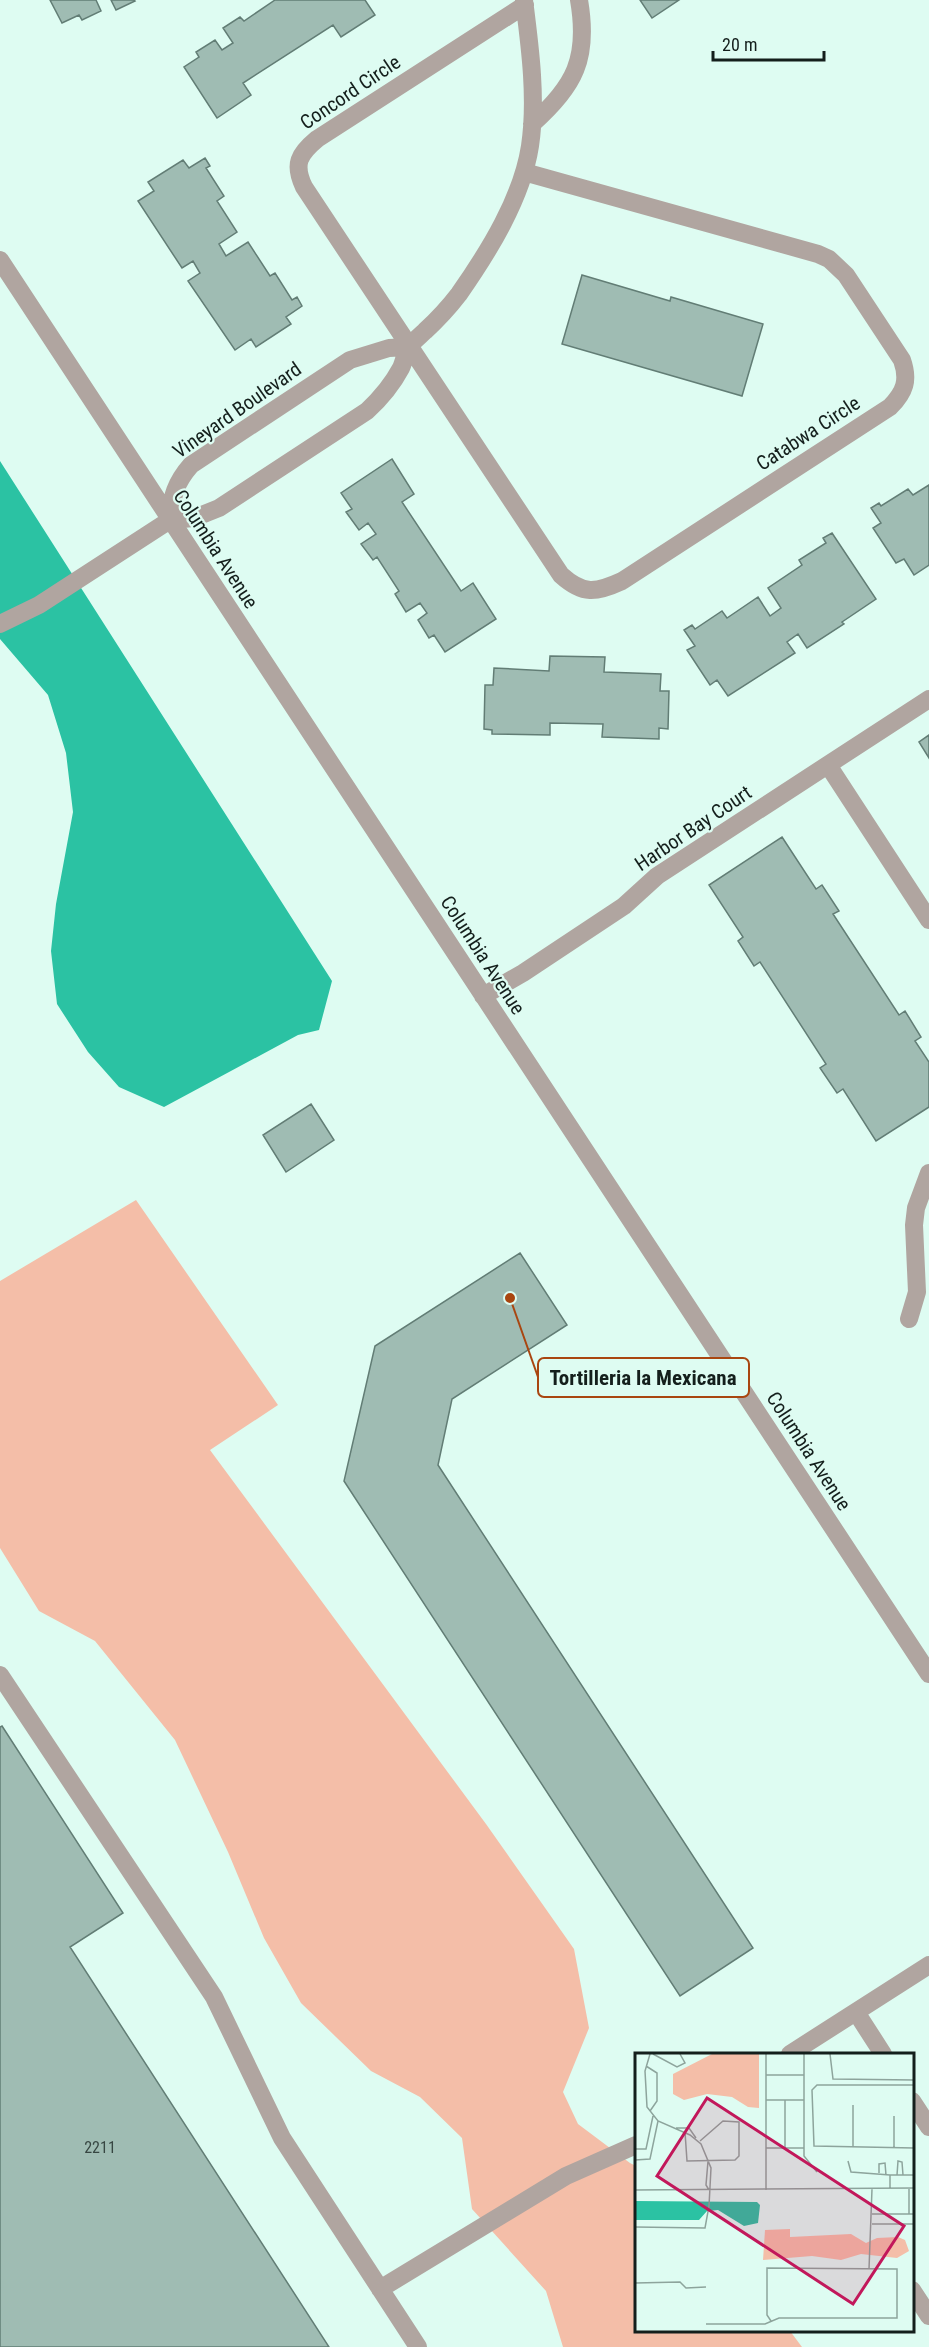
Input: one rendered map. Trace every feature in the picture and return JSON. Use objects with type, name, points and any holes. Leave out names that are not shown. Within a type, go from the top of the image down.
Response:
[{"type":"street","points":[[532,124],[554,105],[575,74],[582,44],[579,0]]},
{"type":"street","points":[[0,624],[39,605],[170,520],[194,518],[219,508],[367,411],[393,383],[409,347],[458,295],[477,266],[512,204],[524,172],[530,147],[532,124],[530,54],[524,2]]},
{"type":"street","name":"Concord Circle","points":[[409,347],[304,187],[298,175],[298,161],[304,150],[317,138],[524,2]]},
{"type":"street","name":"Catabwa Circle","points":[[409,347],[561,575],[571,584],[583,590],[596,591],[622,581],[890,407],[899,398],[906,380],[902,360],[846,275],[829,259],[524,172]]},
{"type":"street","name":"Columbia Avenue","points":[[0,260],[929,1674]]},
{"type":"street","name":"Vineyard Boulevard","points":[[170,520],[174,492],[180,477],[191,465],[350,360],[389,348],[409,347]]},
{"type":"street","name":"Harbor Bay Court","points":[[483,996],[524,973],[624,906],[657,876],[929,699]]},
{"type":"street","points":[[828,765],[929,920]]},
{"type":"street","points":[[909,1319],[917,1292],[914,1225],[916,1208],[929,1173]]},
{"type":"street","points":[[0,1675],[214,1997],[282,2138],[418,2347]]},
{"type":"street","points":[[793,2053],[929,1965]]},
{"type":"street","points":[[856,2012],[882,2053]]},
{"type":"street","points":[[914,2104],[929,2127]]},
{"type":"street","points":[[380,2289],[566,2176],[635,2145]]},
{"type":"street","points":[[914,2293],[929,2316]]},
{"type":"shaded area","points":[[0,461],[332,981],[319,1030],[298,1035],[164,1107],[119,1087],[88,1052],[57,1004],[51,951],[56,904],[73,812],[66,753],[48,695],[0,639]]},
{"type":"shaded area","points":[[136,1200],[278,1405],[210,1450],[486,1824],[574,1949],[589,2028],[563,2092],[578,2124],[635,2166],[635,2332],[791,2332],[802,2347],[563,2347],[546,2291],[472,2209],[462,2138],[420,2097],[371,2071],[301,2003],[264,1938],[228,1852],[175,1740],[95,1641],[39,1611],[0,1548],[0,1281]]},
{"type":"building","points":[[50,0],[96,0],[101,11],[82,20],[79,15],[62,23]]},
{"type":"building","points":[[111,0],[134,0],[135,1],[116,10]]},
{"type":"building","points":[[275,0],[365,0],[375,15],[341,37],[333,25],[243,83],[251,95],[217,118],[184,67],[199,57],[196,52],[215,40],[222,50],[233,43],[223,28],[240,17],[244,21]]},
{"type":"building","points":[[640,0],[679,0],[652,18]]},
{"type":"building","points":[[205,158],[210,166],[206,168],[224,196],[217,201],[237,232],[219,244],[226,256],[248,242],[270,276],[275,273],[292,300],[297,297],[302,306],[286,317],[291,324],[256,347],[251,339],[235,350],[188,281],[200,273],[193,261],[182,268],[138,201],[154,191],[148,182],[183,160],[189,168]]},
{"type":"building","points":[[582,275],[670,301],[671,297],[763,324],[742,396],[562,344]]},
{"type":"building","points":[[392,459],[414,494],[402,502],[461,591],[473,583],[496,619],[445,652],[434,635],[429,638],[418,620],[427,613],[420,603],[406,612],[395,594],[399,591],[377,557],[373,560],[361,544],[376,534],[368,523],[359,530],[346,512],[352,509],[341,493]]},
{"type":"building","points":[[929,485],[929,565],[914,575],[904,559],[896,563],[873,528],[881,523],[871,508],[879,503],[881,506],[908,489],[913,495]]},
{"type":"building","points":[[832,533],[876,599],[842,622],[844,624],[807,648],[798,634],[787,642],[795,653],[728,696],[717,680],[710,685],[687,650],[695,646],[684,630],[692,625],[695,629],[722,611],[727,618],[758,597],[770,616],[781,608],[768,588],[802,565],[799,560],[826,543],[823,538]]},
{"type":"building","points":[[550,656],[605,657],[604,672],[661,674],[660,691],[669,691],[668,729],[659,728],[659,739],[602,737],[603,724],[550,723],[550,735],[492,734],[492,730],[484,729],[485,685],[493,685],[494,668],[549,671]]},
{"type":"building","points":[[929,735],[929,758],[919,742]]},
{"type":"building","points":[[782,837],[816,889],[822,885],[839,911],[833,914],[899,1015],[905,1011],[921,1037],[915,1041],[929,1062],[929,1107],[876,1141],[843,1089],[837,1093],[820,1068],[826,1064],[760,962],[754,966],[738,941],[743,937],[709,885]]},
{"type":"building","points":[[311,1104],[334,1140],[286,1172],[263,1135]]},
{"type":"building","points":[[520,1253],[567,1325],[452,1399],[438,1465],[753,1948],[680,1996],[344,1481],[375,1346]]},
{"type":"building","points":[[2,1726],[123,1913],[70,1947],[329,2347],[0,2347],[0,1727]]},
{"type":"place","name":"Tortilleria la Mexicana","points":[[510,1298]]}]
